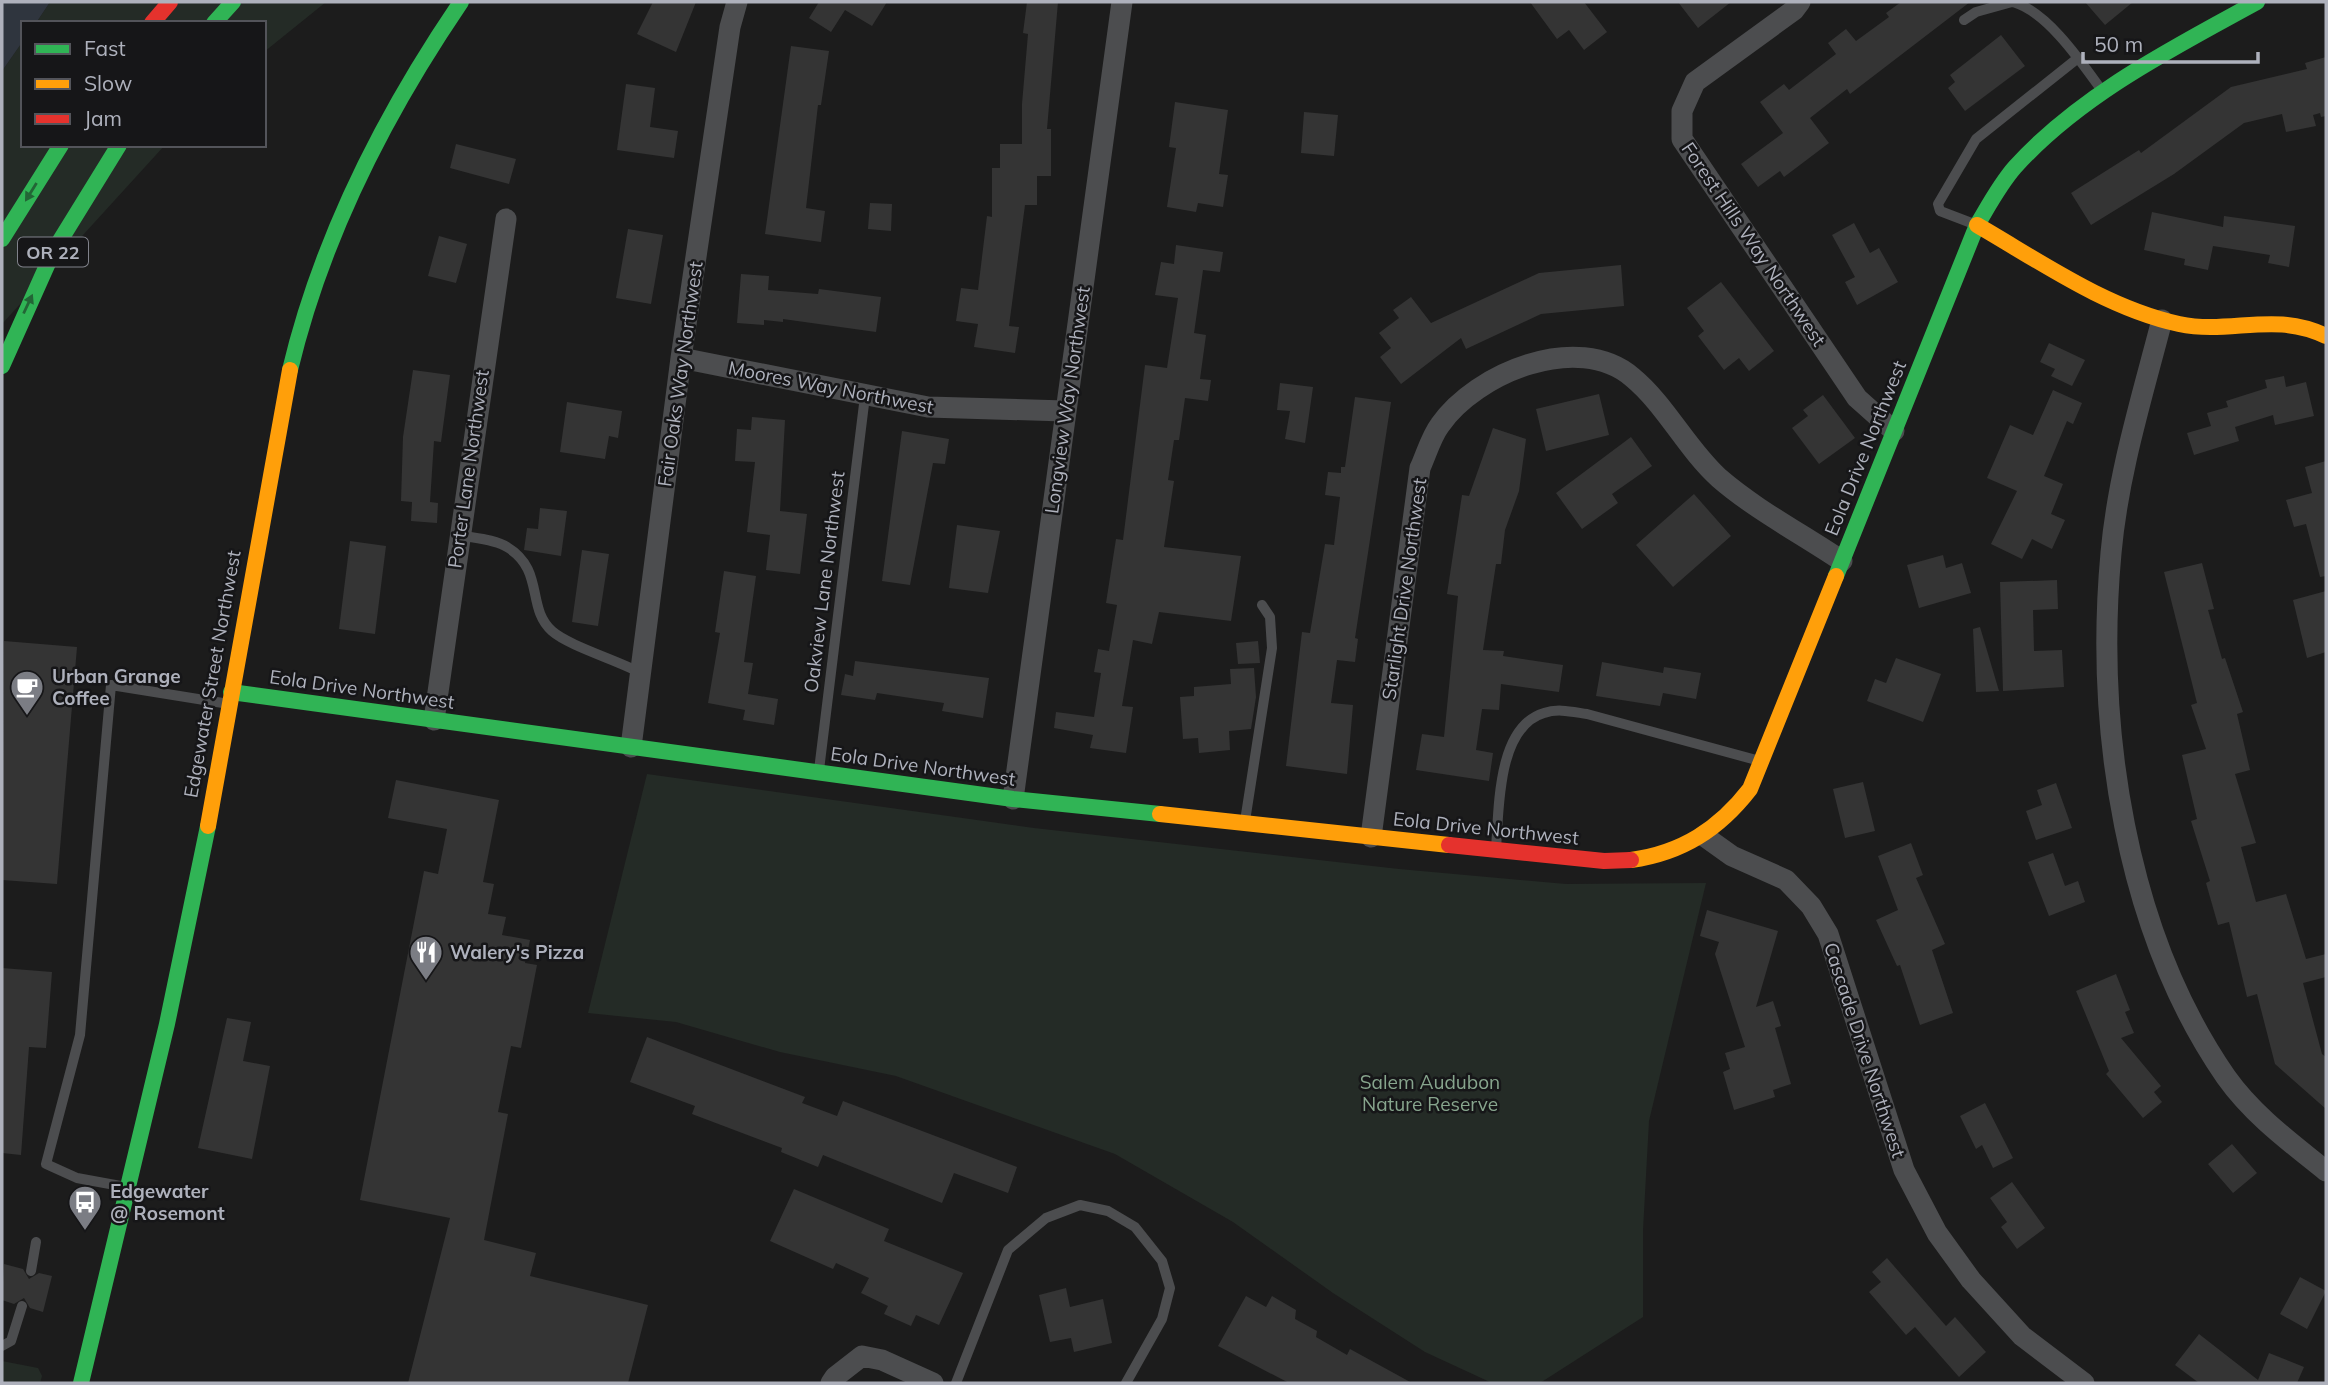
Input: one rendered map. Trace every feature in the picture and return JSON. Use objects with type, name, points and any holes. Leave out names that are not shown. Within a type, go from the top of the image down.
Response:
[{"type":"main road","points":[[154,21],[170,2]]},
{"type":"main road","points":[[216,21],[233,2]]},
{"type":"main road","name":"Edgewater Street Northwest","points":[[81,1383],[193,904],[272,457],[292,362],[312,291],[341,213],[372,146],[429,47],[461,2]]},
{"type":"main road","name":"Eola Drive Northwest","points":[[230,698],[434,720],[1013,799],[1628,861],[1667,854],[1704,836],[1741,801],[1763,762],[1977,225],[2015,168],[2046,136],[2105,94],[2231,8],[2257,2]]},
{"type":"main road","name":"OR 22","points":[[2,239],[60,147]]},
{"type":"main road","name":"OR 22","points":[[2,366],[52,254],[90,187],[118,147]]},
{"type":"main road","points":[[1977,225],[2097,292],[2162,320],[2208,327],[2284,320],[2326,336]]},
{"type":"street","name":"Fair Oaks Way Northwest","points":[[631,747],[681,358],[730,27],[737,2]]},
{"type":"street","name":"Longview Way Northwest","points":[[1013,799],[1122,2]]},
{"type":"street","name":"Forest Hills Way Northwest","points":[[1800,2],[1794,10],[1696,82],[1682,111],[1682,139],[1857,398],[1894,431]]},
{"type":"street","name":"Porter Lane Northwest","points":[[434,720],[506,219]]},
{"type":"street","points":[[2162,320],[2125,464],[2111,551],[2106,633],[2110,717],[2124,824],[2167,970],[2191,1021],[2228,1079],[2270,1127],[2326,1171]]},
{"type":"street","name":"Starlight Drive Northwest","points":[[1371,837],[1420,468],[1439,426],[1463,400],[1486,383],[1528,364],[1559,356],[1610,364],[1631,375],[1648,392],[1719,477],[1842,561]]},
{"type":"street","name":"Moores Way Northwest","points":[[681,358],[865,396],[955,408],[1065,411]]},
{"type":"street","name":"Cascade Drive Northwest","points":[[1704,836],[1732,856],[1786,880],[1811,905],[1828,934],[1881,1109],[1904,1170],[1937,1233],[1971,1280],[2022,1336],[2084,1383]]},
{"type":"street","points":[[831,1383],[862,1356],[881,1360],[933,1383]]},
{"type":"lane","points":[[1964,20],[1976,12],[2013,2],[2026,6],[2078,58],[2105,94]]},
{"type":"lane","points":[[1977,225],[1940,211],[1938,204],[1965,157],[1976,139],[2078,58]]},
{"type":"lane","name":"Oakview Lane Northwest","points":[[819,773],[865,396]]},
{"type":"lane","points":[[459,535],[506,546],[523,562],[533,576],[538,612],[551,631],[641,673]]},
{"type":"lane","points":[[1244,824],[1272,648],[1270,617],[1262,605]]},
{"type":"lane","points":[[128,1187],[77,1178],[47,1164],[80,1035],[111,685],[230,698]]},
{"type":"lane","points":[[1496,849],[1506,763],[1512,742],[1530,720],[1544,712],[1564,710],[1587,714],[1763,762]]},
{"type":"lane","points":[[956,1383],[1007,1250],[1046,1218],[1080,1205],[1108,1211],[1135,1227],[1162,1261],[1170,1288],[1162,1319],[1126,1383]]},
{"type":"lane","points":[[32,1271],[36,1242]]},
{"type":"lane","points":[[2,1346],[11,1341],[22,1306]]},
{"type":"green space","points":[[50,2],[326,2],[266,50],[266,21],[37,21]]},
{"type":"green space","points":[[21,44],[21,147],[163,147],[2,324],[2,71]]},
{"type":"green space","name":"Salem Audubon Nature Reserve","points":[[647,774],[1034,828],[1399,869],[1566,884],[1706,883],[1649,1121],[1643,1230],[1643,1317],[1540,1383],[1492,1383],[1425,1352],[1333,1293],[1233,1222],[1115,1154],[896,1076],[780,1052],[676,1022],[588,1013]]},
{"type":"green space","points":[[2,1361],[38,1368],[42,1376],[40,1383],[2,1383]]},
{"type":"shaded area","points":[[2,2],[50,2],[37,21],[21,21],[21,44],[2,71]]},
{"type":"building","points":[[653,2],[696,2],[676,52],[637,34]]},
{"type":"building","points":[[819,2],[887,2],[872,26],[845,10],[831,32],[809,18]]},
{"type":"building","points":[[1027,2],[1058,2],[1047,129],[1051,129],[1051,176],[1037,176],[1037,205],[1025,205],[1009,326],[1019,327],[1015,353],[974,347],[978,324],[956,321],[961,288],[978,290],[987,216],[992,217],[992,168],[1000,168],[1000,144],[1022,144],[1022,104],[1028,34],[1023,33]]},
{"type":"building","points":[[1530,2],[1584,2],[1607,32],[1584,50],[1569,30],[1557,39]]},
{"type":"building","points":[[1678,2],[1731,2],[1698,28]]},
{"type":"building","points":[[1901,2],[1970,2],[1850,94],[1847,89],[1810,118],[1829,143],[1784,177],[1780,171],[1758,187],[1741,164],[1783,133],[1760,102],[1784,84],[1789,90],[1836,54],[1828,43],[1846,29],[1856,41],[1889,17],[1886,13]]},
{"type":"building","points":[[2085,2],[2133,2],[2105,25]]},
{"type":"building","points":[[2001,35],[2025,66],[1965,111],[1948,88],[1955,82],[1950,75]]},
{"type":"building","points":[[791,46],[829,51],[821,105],[818,105],[806,208],[825,211],[821,242],[765,234]]},
{"type":"building","points":[[2326,57],[2326,116],[2321,117],[2320,113],[2313,115],[2316,126],[2286,132],[2282,114],[2244,123],[2174,174],[2091,225],[2071,193],[2139,150],[2141,153],[2231,87],[2307,69],[2305,63]]},
{"type":"building","points":[[626,84],[655,88],[650,127],[678,131],[674,158],[617,150]]},
{"type":"building","points":[[1175,102],[1228,110],[1219,174],[1228,175],[1223,207],[1198,203],[1196,212],[1167,207],[1176,148],[1169,147]]},
{"type":"building","points":[[1304,112],[1338,115],[1334,156],[1301,153]]},
{"type":"building","points":[[456,144],[516,159],[509,184],[450,168]]},
{"type":"building","points":[[870,203],[892,204],[891,231],[868,229]]},
{"type":"building","points":[[2152,212],[2223,227],[2224,216],[2295,226],[2289,267],[2268,263],[2270,255],[2213,246],[2208,270],[2184,265],[2185,259],[2144,250]]},
{"type":"building","points":[[1854,223],[1870,253],[1879,248],[1898,282],[1857,305],[1845,282],[1855,277],[1832,235]]},
{"type":"building","points":[[628,229],[663,235],[651,304],[616,298]]},
{"type":"building","points":[[439,236],[467,244],[456,283],[428,276]]},
{"type":"building","points":[[1176,245],[1223,252],[1220,272],[1203,270],[1194,333],[1206,335],[1200,379],[1211,380],[1208,401],[1185,398],[1179,440],[1174,440],[1168,480],[1174,481],[1164,547],[1241,556],[1231,621],[1159,612],[1152,644],[1133,640],[1122,706],[1133,707],[1126,753],[1090,748],[1093,735],[1054,728],[1056,712],[1094,717],[1101,673],[1094,672],[1098,649],[1109,651],[1117,605],[1106,603],[1116,539],[1123,540],[1145,365],[1167,368],[1178,298],[1155,295],[1161,262],[1174,264]]},
{"type":"building","points":[[1621,265],[1624,306],[1541,314],[1466,349],[1461,338],[1401,384],[1380,357],[1391,348],[1379,333],[1399,318],[1393,310],[1411,297],[1431,323],[1539,273]]},
{"type":"building","points":[[741,274],[769,276],[768,290],[818,294],[819,289],[881,297],[876,332],[783,319],[783,322],[764,320],[764,325],[737,323]]},
{"type":"building","points":[[1721,282],[1774,351],[1749,371],[1739,358],[1724,370],[1698,336],[1704,331],[1687,308]]},
{"type":"building","points":[[2049,343],[2085,360],[2072,386],[2051,376],[2055,369],[2040,362]]},
{"type":"building","points":[[413,370],[450,375],[441,442],[434,441],[430,502],[438,503],[437,523],[411,521],[412,502],[401,501],[403,437]]},
{"type":"building","points":[[2284,376],[2286,387],[2306,382],[2314,416],[2275,425],[2273,415],[2235,427],[2239,441],[2194,455],[2187,433],[2211,426],[2207,413],[2228,407],[2226,401],[2267,388],[2265,380]]},
{"type":"building","points":[[1280,383],[1313,387],[1305,443],[1285,439],[1290,411],[1277,410]]},
{"type":"building","points":[[2053,390],[2082,403],[2073,424],[2067,421],[2044,476],[2063,484],[2051,514],[2065,520],[2052,549],[2032,539],[2022,559],[1991,544],[2017,491],[1987,478],[2010,425],[2033,435]]},
{"type":"building","points":[[1599,394],[1609,435],[1546,451],[1536,409]]},
{"type":"building","points":[[1823,395],[1855,438],[1819,464],[1792,428],[1808,416],[1803,410]]},
{"type":"building","points":[[1355,397],[1391,402],[1355,638],[1358,639],[1355,662],[1337,660],[1331,703],[1353,705],[1347,774],[1286,766],[1302,632],[1310,633],[1325,544],[1334,545],[1340,497],[1325,495],[1328,472],[1341,473],[1341,467],[1345,467]]},
{"type":"building","points":[[567,402],[622,411],[618,438],[609,436],[605,459],[560,452]]},
{"type":"building","points":[[752,417],[785,420],[780,511],[807,514],[800,574],[766,570],[770,535],[747,532],[755,462],[735,461],[737,429],[751,430]]},
{"type":"building","points":[[1493,428],[1526,439],[1519,491],[1505,530],[1501,564],[1496,564],[1483,650],[1504,651],[1503,656],[1563,665],[1559,692],[1501,684],[1499,710],[1482,709],[1476,750],[1493,753],[1489,781],[1416,770],[1422,734],[1444,737],[1458,596],[1447,594],[1462,495],[1469,496]]},
{"type":"building","points":[[902,431],[949,439],[945,464],[933,463],[910,585],[882,581]]},
{"type":"building","points":[[1631,437],[1652,466],[1612,494],[1618,503],[1582,529],[1556,493]]},
{"type":"building","points":[[2326,461],[2326,576],[2320,577],[2306,524],[2294,527],[2286,500],[2312,493],[2305,467]]},
{"type":"building","points":[[1694,494],[1731,536],[1673,587],[1636,545]]},
{"type":"building","points":[[540,508],[567,511],[561,556],[524,550],[527,528],[538,529]]},
{"type":"building","points":[[957,525],[1000,531],[988,593],[949,588]]},
{"type":"building","points":[[350,541],[386,546],[375,634],[339,629]]},
{"type":"building","points":[[582,550],[609,554],[598,626],[572,622]]},
{"type":"building","points":[[1943,555],[1946,568],[1962,563],[1971,593],[1919,608],[1907,565]]},
{"type":"building","points":[[2202,563],[2214,609],[2208,610],[2222,659],[2225,658],[2243,712],[2237,714],[2250,770],[2235,774],[2256,843],[2241,847],[2256,902],[2286,894],[2306,959],[2326,954],[2326,977],[2303,983],[2322,1054],[2326,1057],[2326,1109],[2275,1064],[2257,994],[2247,997],[2229,922],[2218,925],[2206,883],[2210,881],[2191,821],[2197,819],[2182,755],[2206,749],[2191,705],[2197,703],[2164,572]]},
{"type":"building","points":[[724,571],[756,576],[744,662],[753,663],[748,694],[778,699],[774,725],[743,720],[745,710],[708,703],[720,633],[715,632]]},
{"type":"building","points":[[2057,580],[2058,609],[2033,610],[2034,651],[2062,650],[2064,687],[2003,691],[2000,582]]},
{"type":"building","points":[[2326,591],[2326,652],[2307,658],[2293,600]]},
{"type":"building","points":[[1980,627],[1999,691],[1976,692],[1973,629]]},
{"type":"building","points":[[4,641],[77,647],[57,884],[2,880]]},
{"type":"building","points":[[1258,641],[1260,663],[1238,664],[1236,643]]},
{"type":"building","points":[[1896,658],[1941,674],[1923,722],[1867,701],[1875,679],[1886,683]]},
{"type":"building","points":[[855,661],[989,678],[983,718],[942,711],[944,703],[877,693],[875,700],[841,695],[845,674],[853,676]]},
{"type":"building","points":[[1602,662],[1663,673],[1664,667],[1701,673],[1696,699],[1663,693],[1660,706],[1596,696]]},
{"type":"building","points":[[1254,668],[1256,697],[1251,729],[1229,731],[1230,750],[1199,753],[1198,738],[1183,739],[1180,697],[1194,696],[1194,687],[1231,684],[1230,669]]},
{"type":"building","points":[[396,780],[499,800],[483,882],[494,884],[488,914],[506,917],[502,935],[530,940],[525,963],[537,965],[521,1048],[511,1046],[498,1112],[508,1114],[484,1240],[536,1253],[530,1276],[648,1305],[628,1383],[408,1383],[450,1218],[360,1200],[424,871],[438,874],[447,829],[388,818]]},
{"type":"building","points":[[1863,782],[1875,831],[1845,838],[1833,789]]},
{"type":"building","points":[[2056,783],[2072,828],[2036,840],[2026,811],[2042,805],[2037,790]]},
{"type":"building","points":[[1911,843],[1923,875],[1916,878],[1945,944],[1932,950],[1953,1013],[1920,1025],[1900,965],[1897,966],[1876,920],[1898,910],[1878,856]]},
{"type":"building","points":[[2053,853],[2065,886],[2078,881],[2085,902],[2049,916],[2028,862]]},
{"type":"building","points":[[1707,910],[1778,931],[1756,1007],[1773,1001],[1781,1026],[1775,1028],[1791,1084],[1773,1090],[1775,1097],[1734,1110],[1723,1072],[1730,1069],[1725,1053],[1745,1047],[1715,954],[1719,942],[1700,936]]},
{"type":"building","points":[[2,968],[52,972],[46,1048],[29,1047],[21,1155],[2,1153]]},
{"type":"building","points":[[2116,974],[2130,1010],[2125,1012],[2134,1033],[2121,1038],[2161,1086],[2154,1092],[2162,1102],[2143,1118],[2106,1074],[2109,1071],[2076,991]]},
{"type":"building","points":[[227,1018],[251,1022],[243,1061],[270,1066],[252,1159],[198,1148]]},
{"type":"building","points":[[647,1037],[805,1097],[802,1103],[837,1116],[843,1101],[1017,1167],[1008,1193],[954,1173],[942,1203],[823,1155],[818,1167],[781,1152],[782,1148],[692,1114],[695,1106],[630,1082]]},
{"type":"building","points":[[1985,1103],[2013,1158],[1993,1168],[1982,1145],[1976,1149],[1960,1116]]},
{"type":"building","points":[[2232,1144],[2257,1173],[2233,1193],[2208,1164]]},
{"type":"building","points":[[2012,1182],[2045,1228],[2017,1249],[2001,1227],[2007,1222],[1990,1198]]},
{"type":"building","points":[[794,1189],[889,1229],[884,1241],[963,1273],[939,1325],[916,1315],[911,1326],[884,1314],[888,1306],[861,1293],[869,1278],[836,1263],[833,1269],[770,1241]]},
{"type":"building","points":[[1887,1258],[1946,1326],[1955,1317],[1986,1352],[1959,1377],[1915,1327],[1906,1335],[1869,1292],[1881,1282],[1872,1272]]},
{"type":"building","points":[[4,1264],[23,1269],[29,1279],[39,1273],[52,1276],[43,1312],[30,1308],[24,1298],[14,1304],[2,1300]]},
{"type":"building","points":[[2300,1277],[2326,1291],[2307,1329],[2280,1314]]},
{"type":"building","points":[[1066,1288],[1070,1307],[1103,1299],[1112,1343],[1074,1352],[1071,1338],[1050,1342],[1039,1295]]},
{"type":"building","points":[[1246,1296],[1266,1307],[1272,1296],[1296,1310],[1295,1319],[1317,1331],[1316,1337],[1347,1355],[1350,1349],[1412,1383],[1289,1383],[1218,1346]]},
{"type":"building","points":[[2199,1334],[2258,1380],[2269,1353],[2304,1367],[2297,1383],[2199,1383],[2175,1365]]},
{"type":"traffic: fast","points":[[216,21],[233,2]]},
{"type":"traffic: fast","points":[[290,370],[319,272],[359,178],[406,88],[461,2]]},
{"type":"traffic: fast","points":[[1836,576],[1977,225],[2004,180],[2041,141],[2098,95],[2161,55],[2257,2]]},
{"type":"traffic: fast","points":[[2,239],[60,147]]},
{"type":"traffic: fast","points":[[2,366],[53,252],[118,147]]},
{"type":"traffic: fast","points":[[231,692],[1013,799],[1160,814]]},
{"type":"traffic: fast","points":[[81,1383],[167,1024],[208,826]]},
{"type":"traffic: slow","points":[[1977,225],[2075,282],[2152,317],[2198,327],[2288,325],[2326,336]]},
{"type":"traffic: slow","points":[[208,826],[290,370]]},
{"type":"traffic: slow","points":[[1631,860],[1667,852],[1698,837],[1726,816],[1750,789],[1836,576]]},
{"type":"traffic: slow","points":[[1160,814],[1449,845]]},
{"type":"traffic: jam","points":[[154,21],[170,2]]},
{"type":"traffic: jam","points":[[1449,845],[1604,861],[1631,860]]},
{"type":"place","name":"Urban Grange Coffee","points":[[27,717]]},
{"type":"place","name":"Walery's Pizza","points":[[426,982]]},
{"type":"place","name":"Edgewater @ Rosemont","points":[[85,1232]]}]
